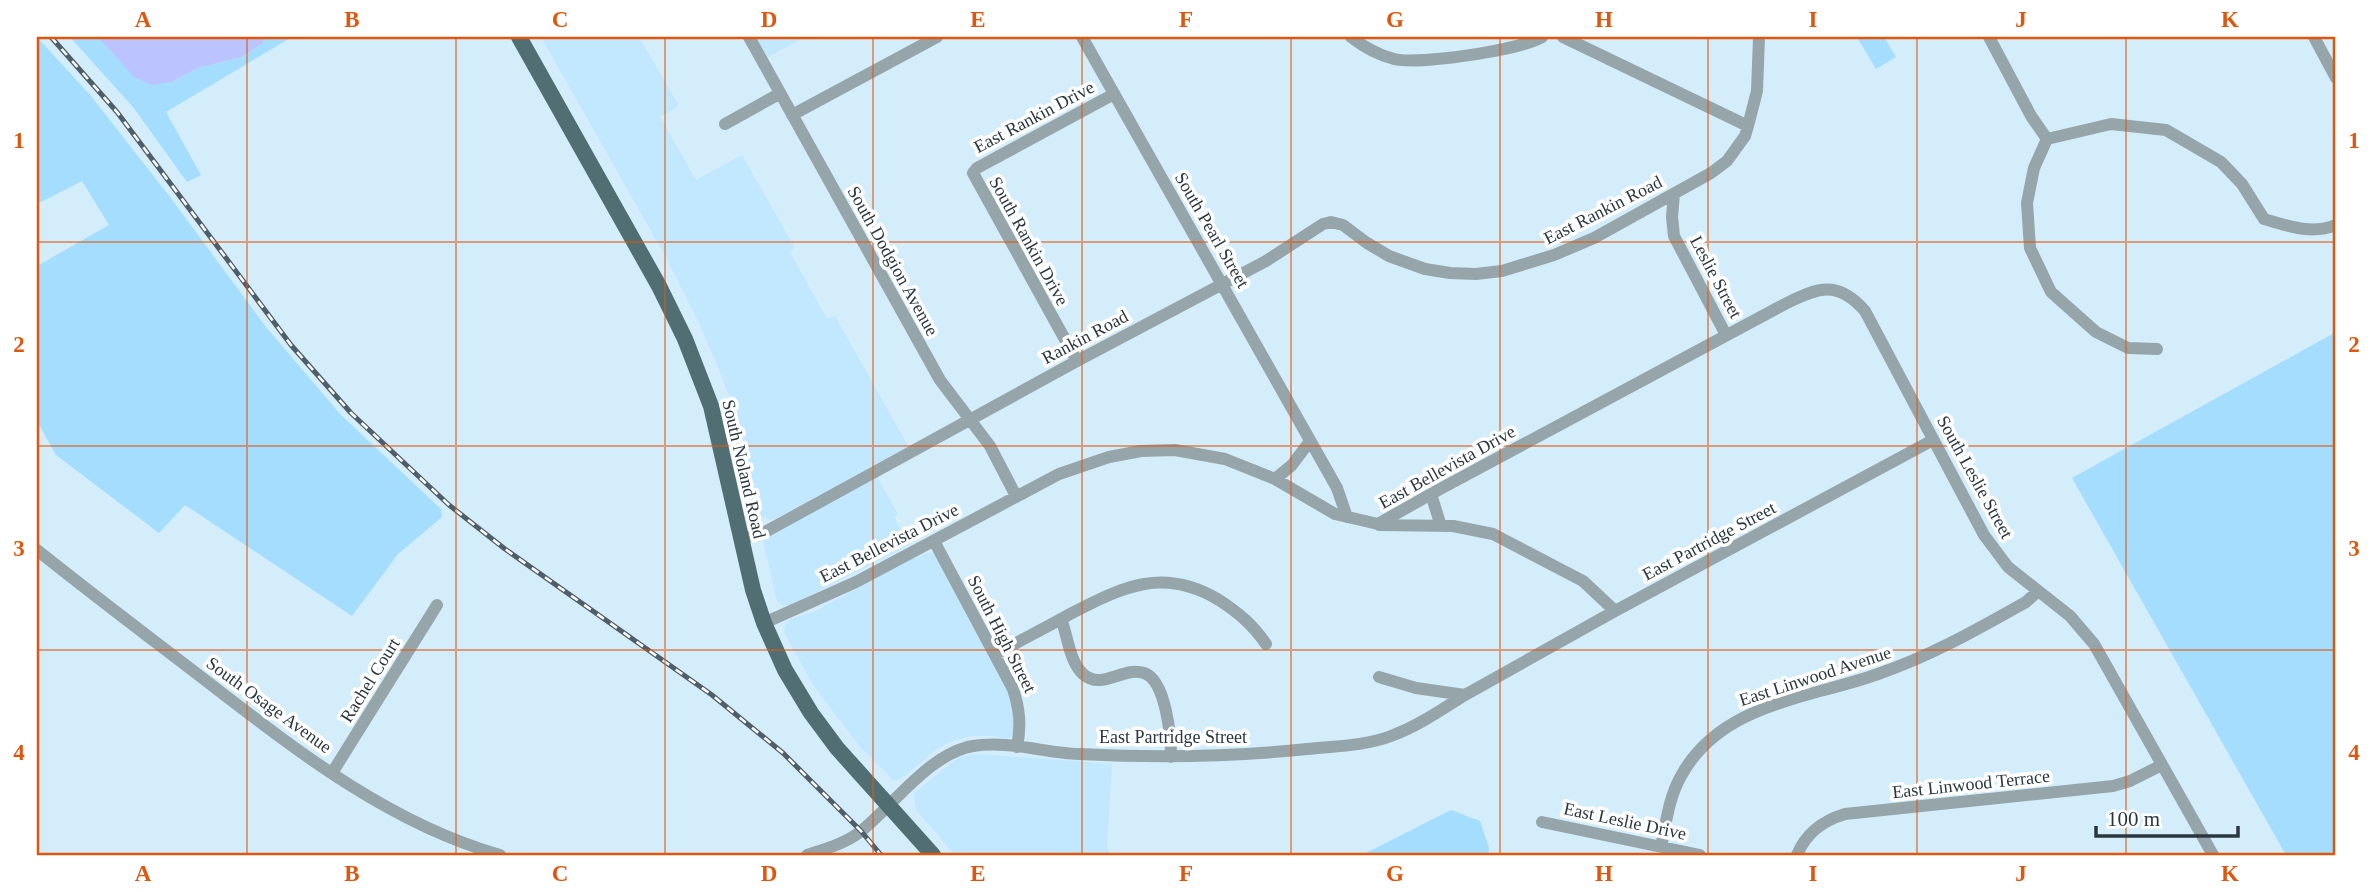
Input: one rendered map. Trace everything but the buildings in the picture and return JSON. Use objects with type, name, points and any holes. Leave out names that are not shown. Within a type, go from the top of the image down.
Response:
[{"type":"main road","name":"South Noland Road","points":[[519,37],[659,286],[685,339],[711,406],[753,590],[785,670],[811,713],[837,748],[933,855]]},
{"type":"street","name":"South Dodgion Avenue","points":[[749,37],[940,380],[990,446],[1016,496]]},
{"type":"street","points":[[792,115],[937,37]]},
{"type":"street","name":"South Pearl Street","points":[[1082,37],[1337,488],[1347,517]]},
{"type":"street","points":[[1351,37],[1374,52],[1408,61],[1472,55],[1542,37]]},
{"type":"street","points":[[1563,37],[1748,126]]},
{"type":"street","name":"East Rankin Road","points":[[1331,222],[1343,225],[1389,256],[1425,269],[1446,273],[1476,274],[1521,267],[1594,238],[1711,173],[1727,161],[1745,136],[1748,126],[1757,90],[1759,37]]},
{"type":"street","points":[[1989,37],[2031,116],[2047,139]]},
{"type":"street","points":[[2314,37],[2336,78]]},
{"type":"street","points":[[725,124],[779,94]]},
{"type":"street","name":"East Rankin Drive","points":[[973,173],[977,167],[1114,94]]},
{"type":"street","points":[[2047,139],[2111,124],[2166,130],[2221,162],[2242,184],[2264,219],[2305,231],[2336,225]]},
{"type":"street","points":[[2047,139],[2034,168],[2027,203],[2030,248],[2051,292],[2096,331],[2128,348],[2157,349]]},
{"type":"street","name":"South Rankin Drive","points":[[973,173],[1077,362]]},
{"type":"street","name":"Leslie Street","points":[[1674,194],[1674,236],[1726,335]]},
{"type":"street","points":[[1331,208],[1331,222]]},
{"type":"street","name":"Rankin Road","points":[[741,539],[765,533],[1266,261],[1323,224],[1331,222]]},
{"type":"street","name":"East Bellevista Drive","points":[[764,623],[856,582],[1059,474],[1109,457],[1141,451],[1175,450],[1210,456],[1243,466],[1275,479],[1335,514],[1378,524],[1726,335],[1805,294],[1829,289]]},
{"type":"street","name":"South Leslie Street","points":[[1829,289],[1845,293],[1865,311],[1984,535],[2008,566],[2070,616],[2094,643],[2213,855]]},
{"type":"street","name":"East Partridge Street","points":[[889,806],[937,762],[964,748],[975,746],[1017,747],[1071,754],[1171,757],[1236,755],[1358,744],[1389,737],[1410,728],[1615,611],[1933,440]]},
{"type":"street","points":[[1275,479],[1292,464],[1310,441]]},
{"type":"street","points":[[1431,494],[1441,526]]},
{"type":"street","points":[[1378,524],[1476,529],[1512,543],[1583,581],[1615,611]]},
{"type":"street","name":"South High Street","points":[[934,541],[1013,689],[1020,709],[1021,728],[1017,747]]},
{"type":"street","name":"South Osage Avenue","points":[[37,550],[265,726],[374,801],[411,821],[484,853],[500,855]]},
{"type":"street","points":[[996,654],[1107,595],[1132,585],[1150,582],[1181,584],[1203,591],[1245,617],[1266,644]]},
{"type":"street","name":"East Linwood Avenue","points":[[1661,847],[1673,793],[1681,775],[1701,747],[1724,727],[1764,707],[1856,682],[1930,654],[2026,602],[2038,591]]},
{"type":"street","name":"Rachel Court","points":[[332,773],[437,605]]},
{"type":"street","points":[[1061,619],[1074,660],[1088,677],[1104,680],[1126,674],[1144,673],[1154,680],[1164,705],[1171,738],[1171,757]]},
{"type":"street","points":[[1379,677],[1416,688],[1465,695]]},
{"type":"street","name":"East Linwood Terrace","points":[[1797,855],[1810,833],[1826,821],[1845,814],[2113,786],[2130,781],[2162,765]]},
{"type":"street","points":[[807,855],[846,841],[889,806]]},
{"type":"street","name":"East Leslie Drive","points":[[1542,822],[1700,855]]},
{"type":"shaded area","points":[[37,37],[91,96],[266,327],[341,415],[441,509],[442,517],[398,554],[352,616],[185,505],[159,533],[56,455],[37,421],[37,266],[109,225],[82,181],[37,204]]},
{"type":"shaded area","points":[[70,37],[98,37],[134,76],[172,82],[198,68],[242,57],[263,43],[263,37],[292,37],[166,112],[201,175],[187,182],[133,107]]},
{"type":"shaded area","points":[[98,37],[263,37],[263,43],[242,57],[198,68],[172,82],[152,85],[134,77]]},
{"type":"shaded area","points":[[541,37],[639,37],[679,106],[660,117],[696,180],[742,155],[795,248],[790,252],[827,319],[835,316],[908,446],[777,518],[770,520],[761,516],[739,423],[699,323],[664,254]]},
{"type":"shaded area","points":[[755,37],[805,37],[766,58]]},
{"type":"shaded area","points":[[1857,37],[1884,37],[1896,57],[1876,69]]},
{"type":"shaded area","points":[[2336,332],[2336,855],[2286,855],[2072,478]]},
{"type":"shaded area","points":[[876,475],[898,514],[894,517],[909,545],[791,605],[783,605],[777,601],[763,542],[765,538]]},
{"type":"shaded area","points":[[931,552],[937,555],[995,663],[1015,707],[1014,736],[1007,739],[970,736],[949,742],[900,779],[893,780],[860,747],[813,685],[784,632],[785,625],[791,619],[815,611],[912,559]]},
{"type":"shaded area","points":[[980,754],[1112,764],[1107,846],[1110,855],[955,855],[916,810],[914,793],[959,757]]},
{"type":"shaded area","points":[[1451,810],[1480,821],[1489,848],[1488,855],[1362,855]]},
{"type":"railway","points":[[51,37],[117,112],[291,345],[351,413],[449,505],[505,549],[712,695],[783,753],[861,831],[881,855]]}]
